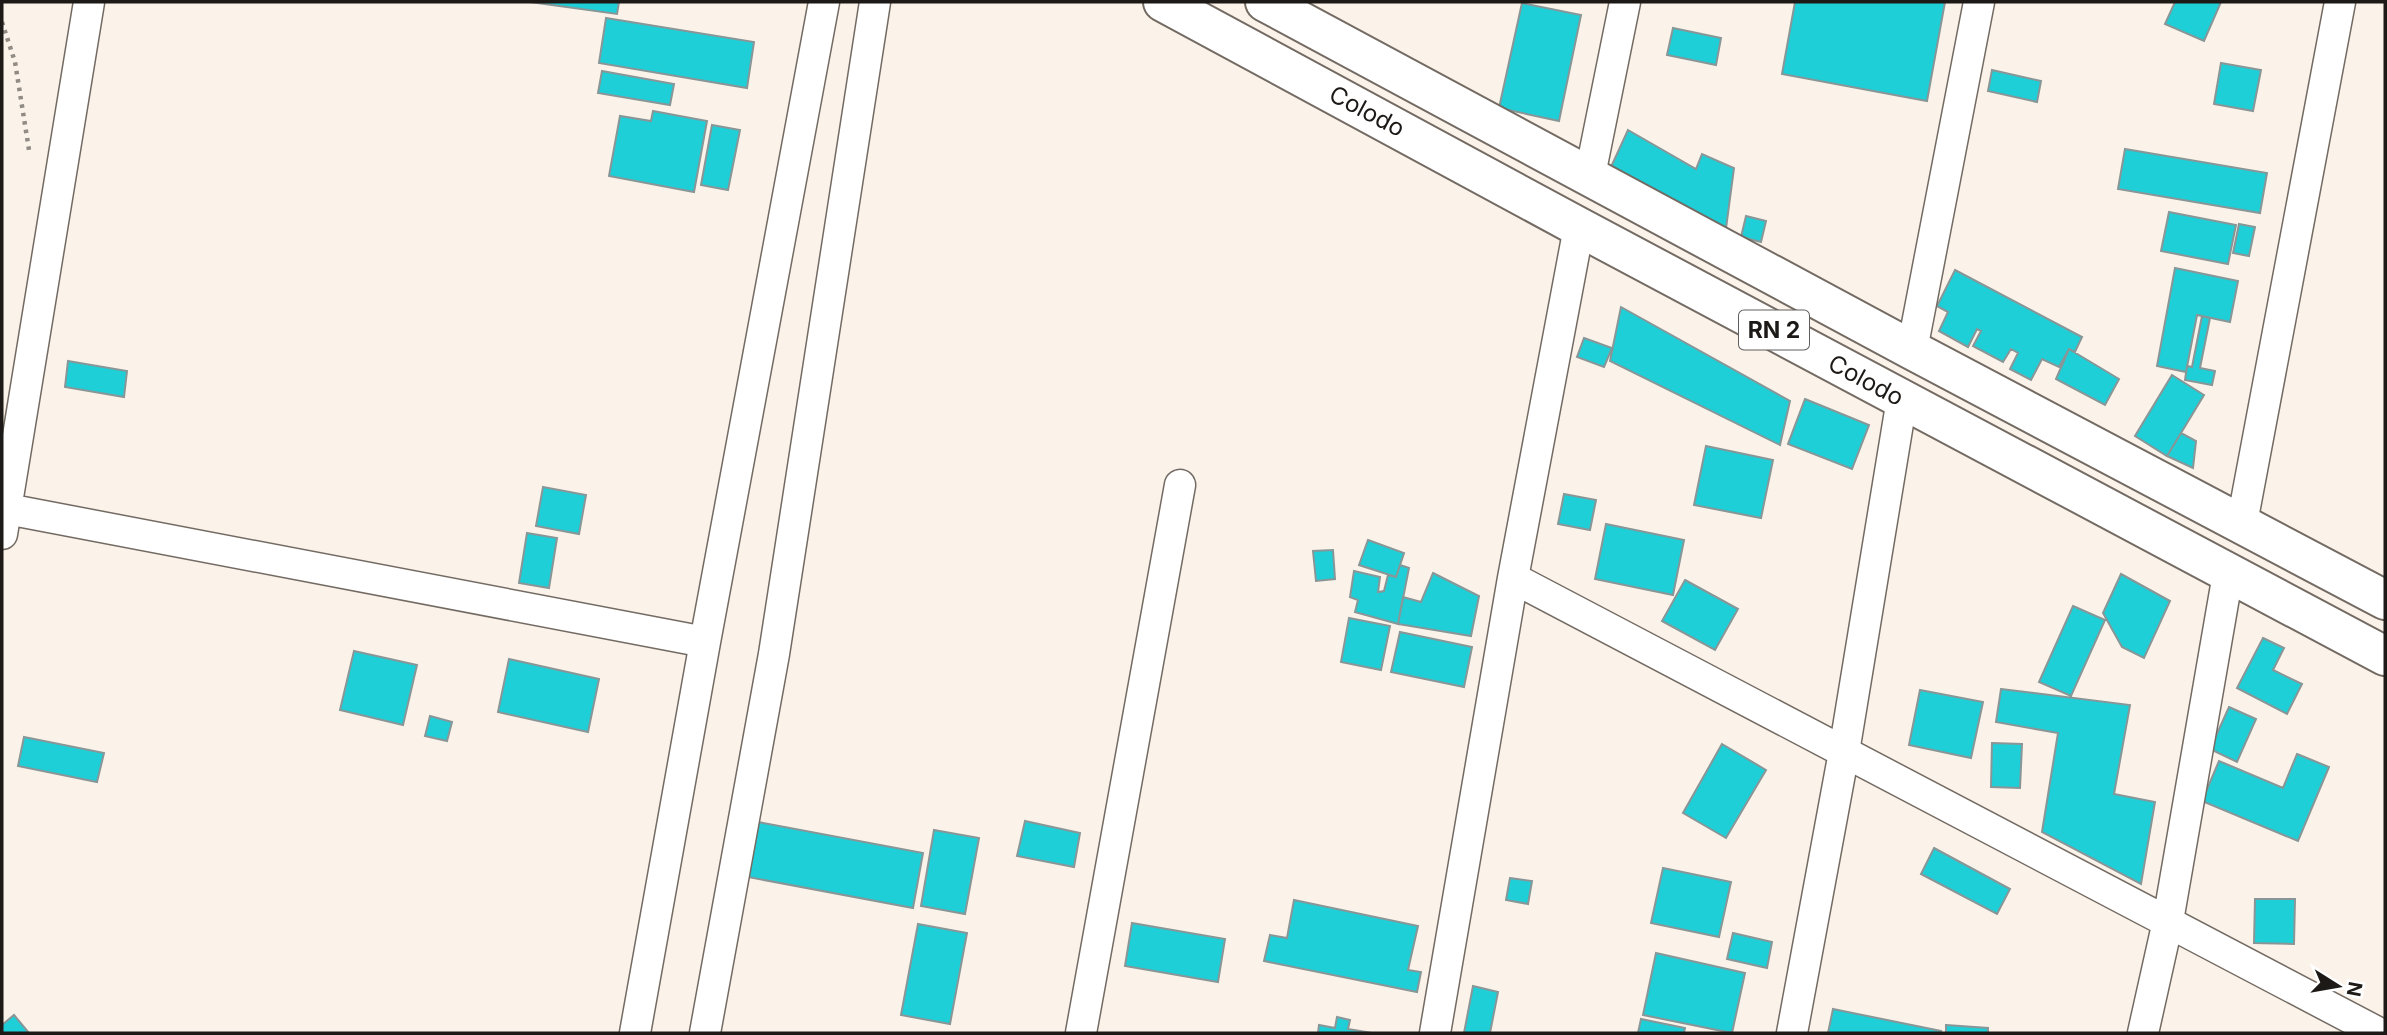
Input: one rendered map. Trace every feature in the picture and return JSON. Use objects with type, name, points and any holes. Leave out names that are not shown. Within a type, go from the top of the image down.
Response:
[{"type":"main road","name":"Colodo","points":[[1163,2],[2385,656]]},
{"type":"main road","name":"Colodo","points":[[1265,2],[1912,350],[2385,600]]},
{"type":"street","points":[[89,2],[5,521],[705,642]]},
{"type":"street","points":[[635,1033],[824,2]]},
{"type":"street","points":[[705,1033],[774,654],[875,2]]},
{"type":"street","points":[[1590,175],[1625,2]]},
{"type":"street","points":[[1912,350],[1979,2]]},
{"type":"street","points":[[2242,523],[2340,2]]},
{"type":"street","points":[[1435,1033],[1513,578],[1579,227]]},
{"type":"street","points":[[1792,1033],[1844,752],[1902,399]]},
{"type":"street","points":[[1081,1033],[1180,485]]},
{"type":"street","points":[[2143,1033],[2168,921],[2228,574]]},
{"type":"street","points":[[1513,578],[2379,1033]]},
{"type":"building","points":[[530,2],[619,2],[617,14]]},
{"type":"building","points":[[1795,2],[1945,2],[1927,101],[1782,74]]},
{"type":"building","points":[[2175,2],[2221,2],[2204,41],[2165,24]]},
{"type":"building","points":[[1522,3],[1581,15],[1559,121],[1499,108]]},
{"type":"building","points":[[606,18],[754,42],[747,88],[599,63]]},
{"type":"building","points":[[1673,28],[1721,38],[1716,65],[1667,55]]},
{"type":"building","points":[[2221,63],[2261,70],[2253,111],[2214,104]]},
{"type":"building","points":[[1992,70],[2041,81],[2037,102],[1988,91]]},
{"type":"building","points":[[602,71],[674,84],[670,105],[598,93]]},
{"type":"building","points":[[653,111],[707,121],[694,192],[609,176],[620,116],[651,121]]},
{"type":"building","points":[[712,125],[740,130],[728,190],[701,185]]},
{"type":"building","points":[[1628,130],[1696,169],[1702,154],[1734,168],[1725,236],[1610,169]]},
{"type":"building","points":[[2125,149],[2267,173],[2260,213],[2118,189]]},
{"type":"building","points":[[2169,212],[2236,225],[2228,264],[2161,251]]},
{"type":"building","points":[[1746,216],[1766,221],[1761,242],[1741,237]]},
{"type":"building","points":[[2239,224],[2255,227],[2249,256],[2233,253]]},
{"type":"building","points":[[2175,268],[2238,281],[2230,322],[2197,315],[2186,372],[2157,366]]},
{"type":"building","points":[[1955,270],[2082,337],[2075,352],[2069,349],[2059,367],[2042,359],[2031,380],[2010,369],[2018,353],[2011,349],[2003,362],[1973,346],[1981,331],[1977,329],[1968,347],[1939,331],[1948,312],[1937,306]]},
{"type":"building","points":[[1621,307],[1790,401],[1780,445],[1610,361]]},
{"type":"building","points":[[2202,316],[2210,318],[2200,368],[2215,371],[2212,385],[2185,380],[2187,366],[2192,367]]},
{"type":"building","points":[[1584,338],[1612,348],[1604,367],[1577,357]]},
{"type":"building","points":[[2069,349],[2119,379],[2105,405],[2056,379]]},
{"type":"building","points":[[68,361],[127,371],[124,397],[65,387]]},
{"type":"building","points":[[2172,375],[2204,395],[2167,456],[2135,436]]},
{"type":"building","points":[[1805,399],[1869,425],[1852,469],[1788,444]]},
{"type":"building","points":[[2181,433],[2196,441],[2193,468],[2167,456]]},
{"type":"building","points":[[1706,446],[1773,460],[1761,518],[1694,505]]},
{"type":"building","points":[[543,487],[586,495],[579,534],[536,526]]},
{"type":"building","points":[[1564,494],[1596,500],[1590,530],[1558,524]]},
{"type":"building","points":[[1606,524],[1684,540],[1673,595],[1595,579]]},
{"type":"building","points":[[527,533],[557,538],[549,588],[519,583]]},
{"type":"building","points":[[1368,540],[1404,553],[1396,577],[1359,565]]},
{"type":"building","points":[[1333,550],[1335,579],[1316,581],[1313,551]]},
{"type":"building","points":[[1400,565],[1409,568],[1398,624],[1355,612],[1358,600],[1350,597],[1354,571],[1380,577],[1378,592],[1384,591],[1388,575],[1396,577]]},
{"type":"building","points":[[1433,573],[1479,596],[1471,636],[1398,624],[1403,597],[1421,602]]},
{"type":"building","points":[[2121,574],[2170,601],[2144,658],[2122,647],[2103,613]]},
{"type":"building","points":[[1685,580],[1738,609],[1715,650],[1662,621]]},
{"type":"building","points":[[2073,606],[2105,620],[2071,696],[2039,682]]},
{"type":"building","points":[[1349,618],[1390,626],[1381,670],[1341,662]]},
{"type":"building","points":[[1400,632],[1472,647],[1464,687],[1391,672]]},
{"type":"building","points":[[2263,638],[2284,648],[2273,670],[2302,684],[2287,714],[2237,688]]},
{"type":"building","points":[[354,651],[417,665],[403,725],[340,710]]},
{"type":"building","points":[[509,659],[599,679],[588,732],[498,712]]},
{"type":"building","points":[[2001,689],[2130,705],[2114,794],[2155,802],[2141,884],[2042,832],[2058,733],[1996,722]]},
{"type":"building","points":[[1920,690],[1983,702],[1971,758],[1909,745]]},
{"type":"building","points":[[2229,707],[2256,719],[2237,762],[2210,749]]},
{"type":"building","points":[[430,716],[452,722],[447,741],[425,736]]},
{"type":"building","points":[[24,737],[104,753],[97,782],[18,766]]},
{"type":"building","points":[[1992,743],[2022,744],[2020,788],[1991,787]]},
{"type":"building","points":[[1722,744],[1766,770],[1726,838],[1683,813]]},
{"type":"building","points":[[2297,754],[2329,767],[2298,841],[2202,801],[2219,761],[2283,788]]},
{"type":"building","points":[[1025,821],[1080,833],[1074,867],[1017,856]]},
{"type":"building","points":[[758,822],[923,853],[913,908],[748,877]]},
{"type":"building","points":[[934,830],[979,838],[965,914],[921,906]]},
{"type":"building","points":[[1934,848],[2010,889],[1997,914],[1921,874]]},
{"type":"building","points":[[1663,868],[1731,882],[1719,937],[1651,923]]},
{"type":"building","points":[[1510,878],[1532,881],[1528,904],[1506,900]]},
{"type":"building","points":[[2255,899],[2295,899],[2294,944],[2254,943]]},
{"type":"building","points":[[1294,900],[1418,926],[1408,970],[1421,972],[1417,992],[1264,961],[1270,935],[1287,938]]},
{"type":"building","points":[[1132,923],[1225,939],[1218,982],[1125,966]]},
{"type":"building","points":[[918,924],[967,933],[950,1024],[901,1015]]},
{"type":"building","points":[[1733,933],[1772,942],[1767,968],[1727,959]]},
{"type":"building","points":[[1656,953],[1745,973],[1732,1033],[1643,1015]]},
{"type":"building","points":[[1473,986],[1498,992],[1490,1033],[1464,1033]]},
{"type":"building","points":[[1833,1009],[1941,1031],[1828,1033]]},
{"type":"building","points":[[14,1015],[29,1033],[2,1033],[2,1025]]},
{"type":"building","points":[[1337,1017],[1350,1020],[1348,1029],[1372,1033],[1318,1033],[1319,1025],[1335,1028]]},
{"type":"building","points":[[1641,1019],[1685,1028],[1684,1033],[1638,1033]]},
{"type":"building","points":[[1946,1025],[1988,1028],[1988,1033],[1946,1033]]}]
